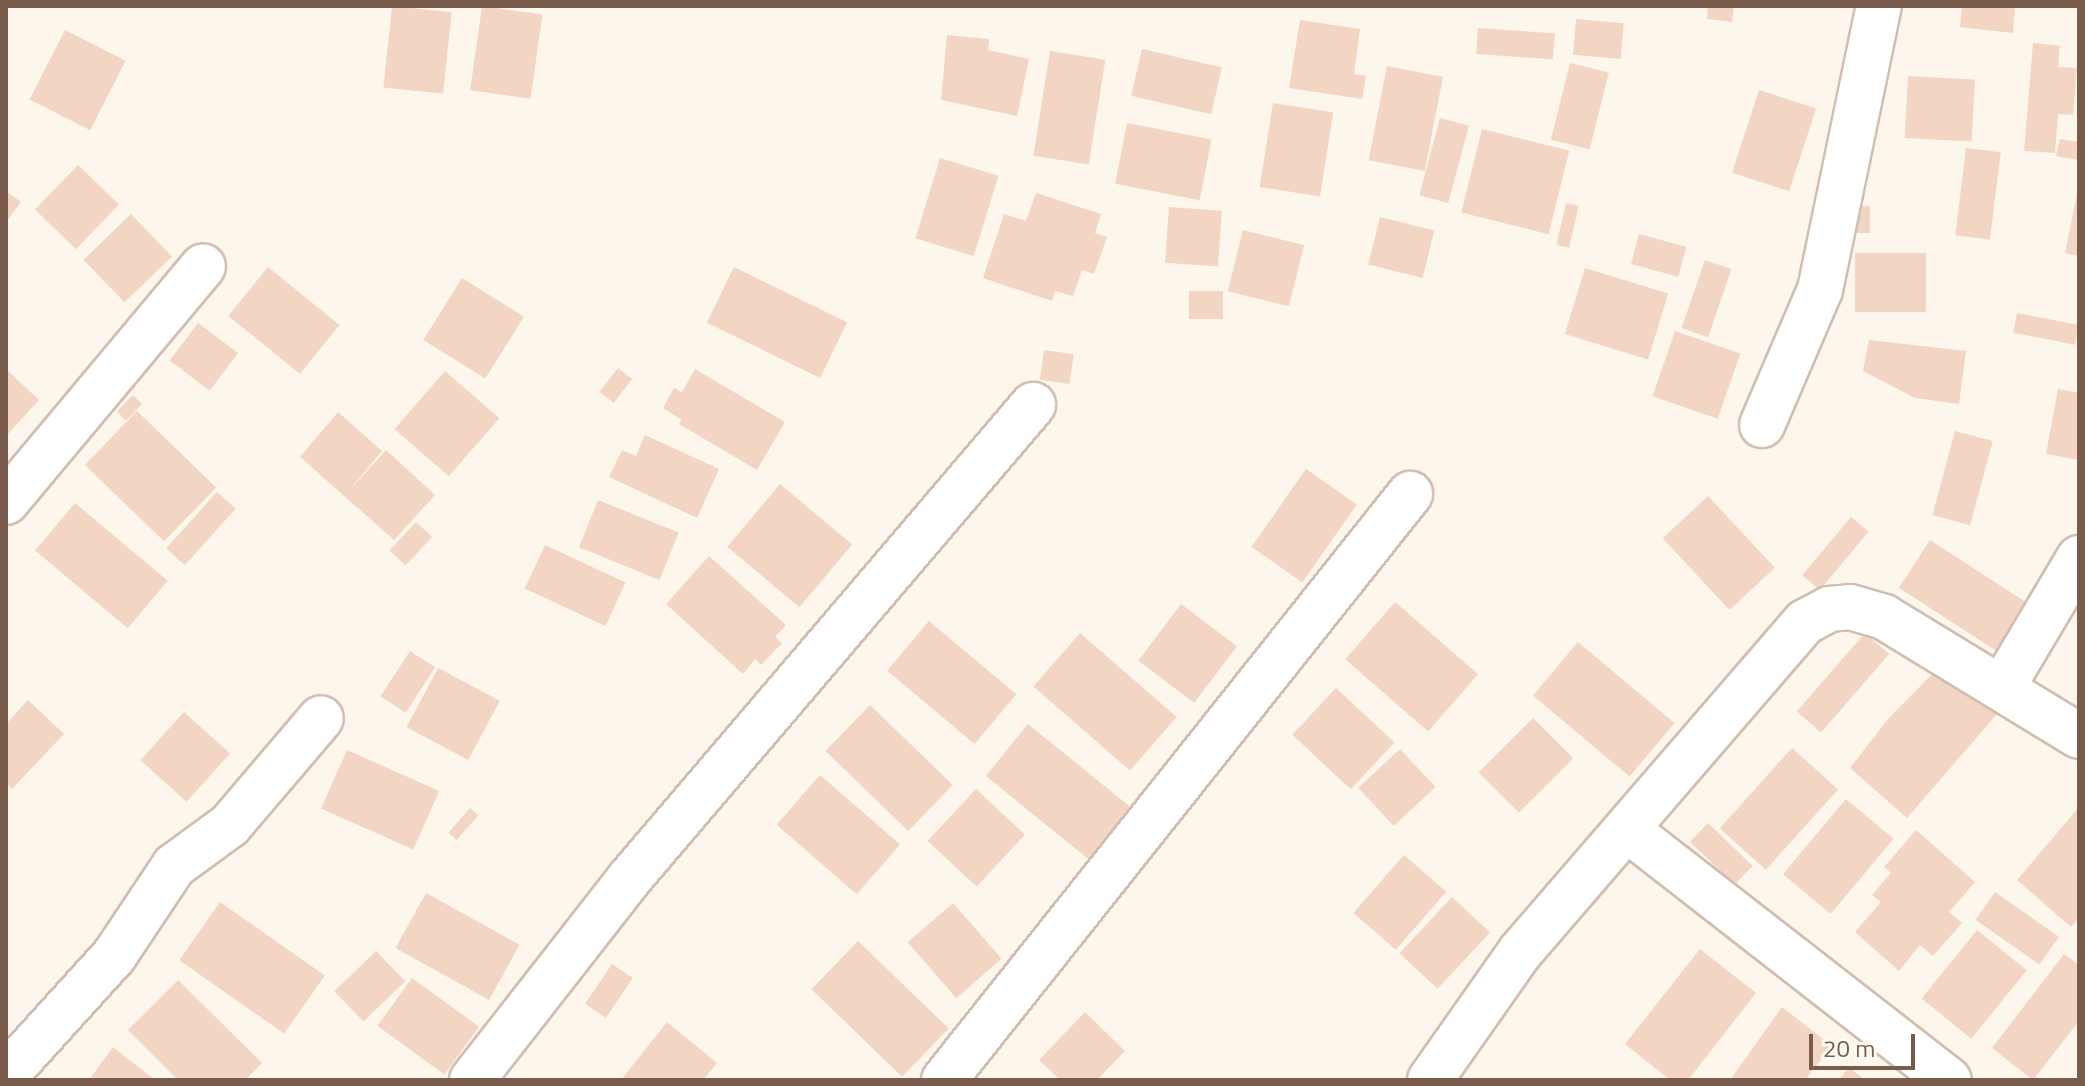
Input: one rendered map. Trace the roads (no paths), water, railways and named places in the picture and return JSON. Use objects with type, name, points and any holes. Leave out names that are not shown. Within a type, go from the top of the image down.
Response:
[{"type":"street","points":[[1762,425],[1820,290],[1879,6]]},
{"type":"street","points":[[6,502],[203,266]]},
{"type":"street","points":[[472,1080],[639,867],[1033,405]]},
{"type":"street","points":[[944,1080],[1410,494]]},
{"type":"street","points":[[2003,686],[2079,558]]},
{"type":"street","points":[[1430,1080],[1520,952],[1629,831],[1805,622],[1829,609],[1850,607],[1884,617],[2003,686],[2079,736]]},
{"type":"street","points":[[6,1075],[114,956],[174,866],[230,825],[321,718]]},
{"type":"street","points":[[1629,831],[1949,1080]]}]
